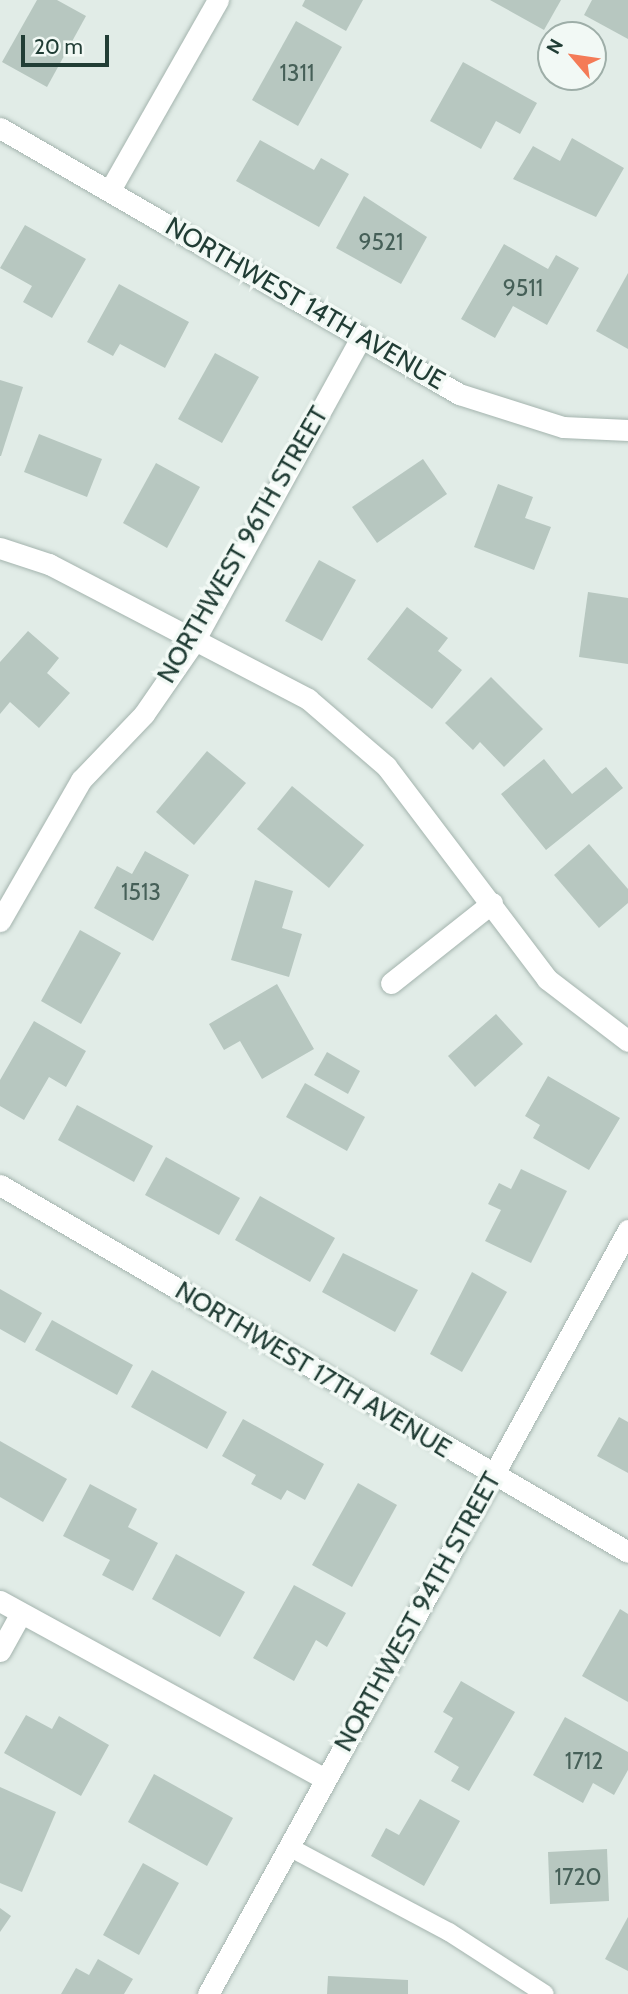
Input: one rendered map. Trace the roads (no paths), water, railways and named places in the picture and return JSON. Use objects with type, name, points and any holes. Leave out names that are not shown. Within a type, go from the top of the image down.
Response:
[{"type":"street","points":[[110,190],[218,0]]},
{"type":"street","name":"NORTHWEST 14TH AVENUE","points":[[0,128],[459,394],[563,426],[628,430]]},
{"type":"street","name":"NORTHWEST 96TH STREET","points":[[0,921],[81,780],[144,714],[193,643],[361,337]]},
{"type":"street","points":[[0,548],[49,564],[193,643],[308,699],[386,766],[547,979],[628,1041]]},
{"type":"street","points":[[391,983],[492,903]]},
{"type":"street","name":"NORTHWEST 17TH AVENUE","points":[[0,1185],[492,1476],[628,1552]]},
{"type":"street","name":"NORTHWEST 94TH STREET","points":[[208,1994],[628,1230]]},
{"type":"street","points":[[0,1601],[325,1779]]},
{"type":"street","points":[[0,1651],[21,1613]]},
{"type":"lane","points":[[289,1847],[449,1932],[545,1994]]}]
